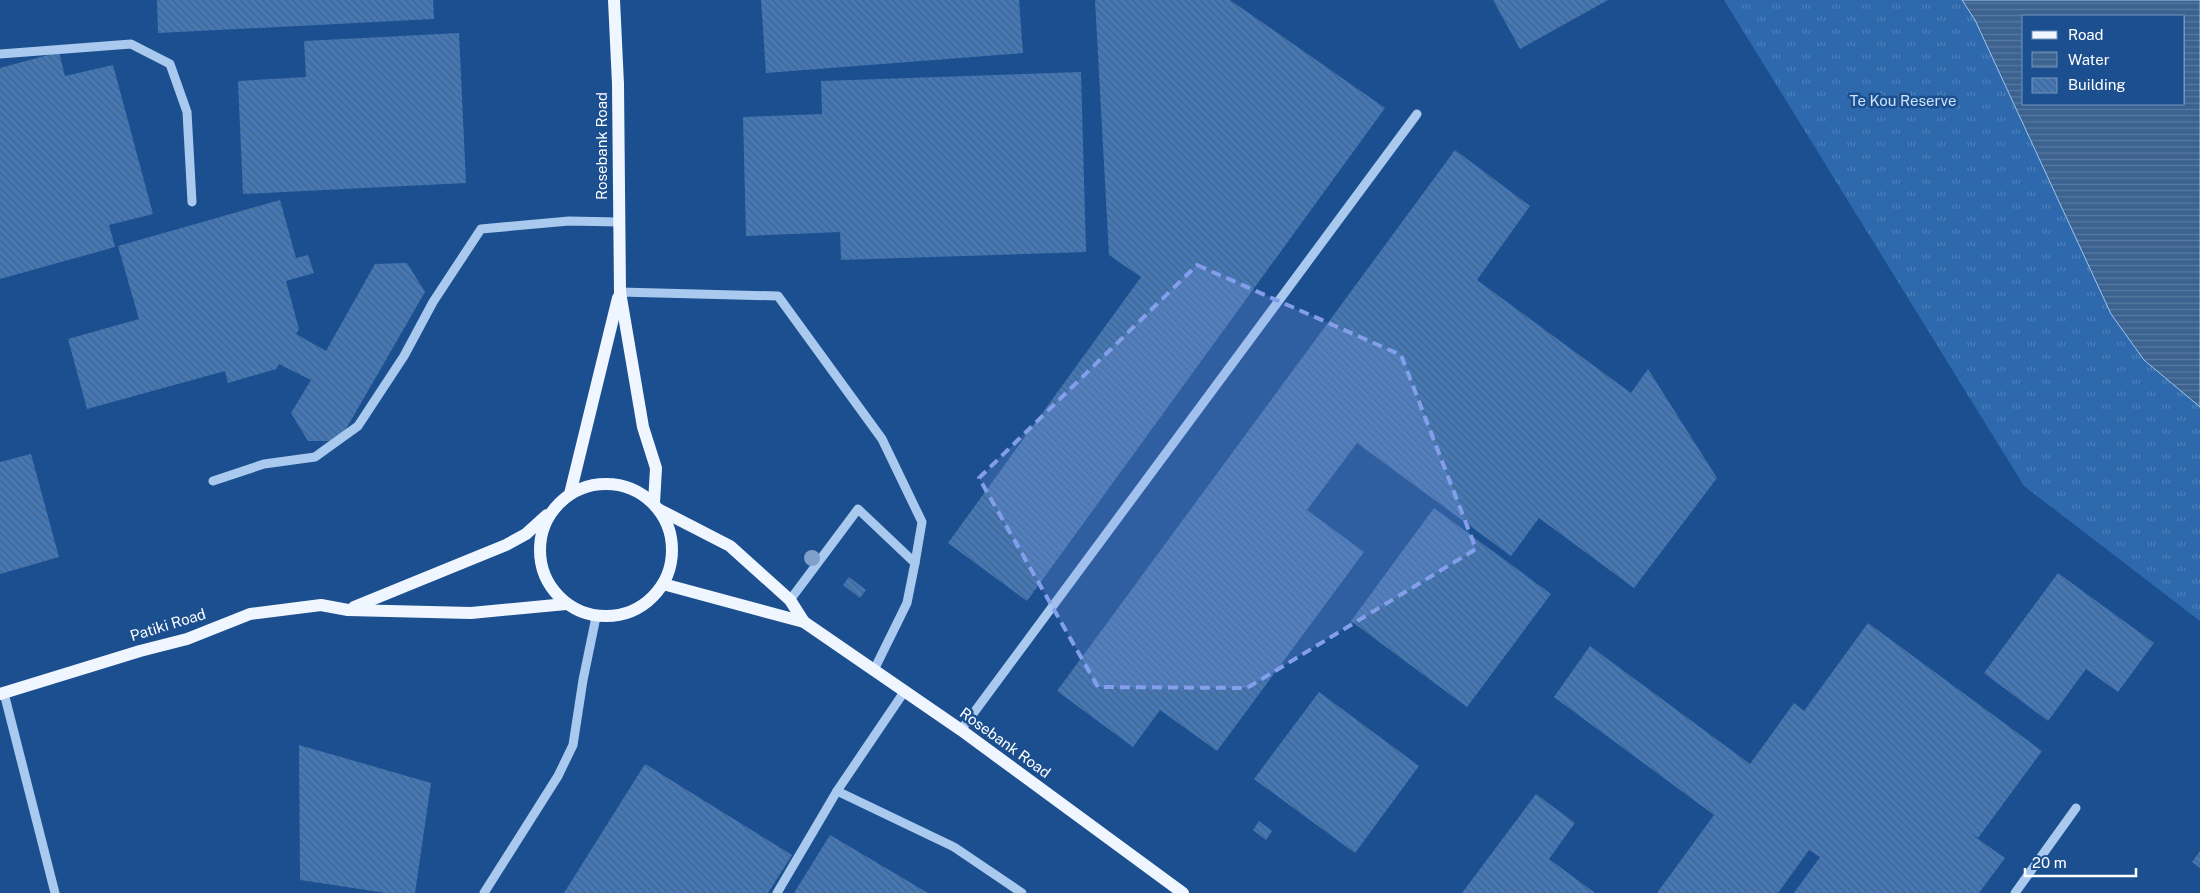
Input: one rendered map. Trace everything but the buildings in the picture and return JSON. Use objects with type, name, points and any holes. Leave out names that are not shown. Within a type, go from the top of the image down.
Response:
[{"type":"main road","name":"Rosebank Road","points":[[614,0],[618,84],[620,292],[643,427],[656,468],[656,506],[730,546],[790,600],[804,622]]},
{"type":"main road","name":"Rosebank Road","points":[[570,494],[620,292]]},
{"type":"main road","points":[[348,610],[506,545],[526,534],[554,508],[570,494],[594,485],[620,485],[637,491],[656,506],[670,533],[671,559],[663,584],[639,608],[623,614],[596,617],[566,604],[552,589],[542,570],[539,548],[544,527],[554,508]]},
{"type":"main road","name":"Rosebank Road","points":[[663,584],[804,622],[961,730],[1183,893]]},
{"type":"main road","name":"Patiki Road","points":[[2,694],[140,651],[187,639],[250,614],[321,605],[348,610],[471,613],[566,604]]},
{"type":"lane","points":[[0,54],[131,44],[170,64],[187,112],[192,202]]},
{"type":"lane","points":[[961,730],[1417,114]]},
{"type":"lane","points":[[213,481],[264,464],[315,457],[358,426],[404,356],[433,302],[481,229],[569,221],[619,222]]},
{"type":"lane","points":[[620,292],[778,296],[882,438],[922,522],[907,603],[874,670]]},
{"type":"lane","points":[[790,600],[858,509],[915,563]]},
{"type":"lane","points":[[484,893],[558,776],[572,745],[582,680],[596,617]]},
{"type":"lane","points":[[776,893],[838,791],[904,692]]},
{"type":"lane","points":[[2,694],[55,893]]},
{"type":"lane","points":[[838,791],[954,847],[1022,893]]},
{"type":"lane","points":[[2015,893],[2076,808]]},
{"type":"highlighted area","points":[[1197,265],[1401,355],[1476,549],[1247,688],[1098,687],[979,478]]},
{"type":"green space","name":"Te Kou Reserve","points":[[1724,0],[1962,0],[1975,20],[2144,360],[2200,407],[2200,621],[2024,486]]},
{"type":"water","points":[[1962,0],[2200,0],[2200,407],[2144,360],[2111,314],[1975,20]]}]
